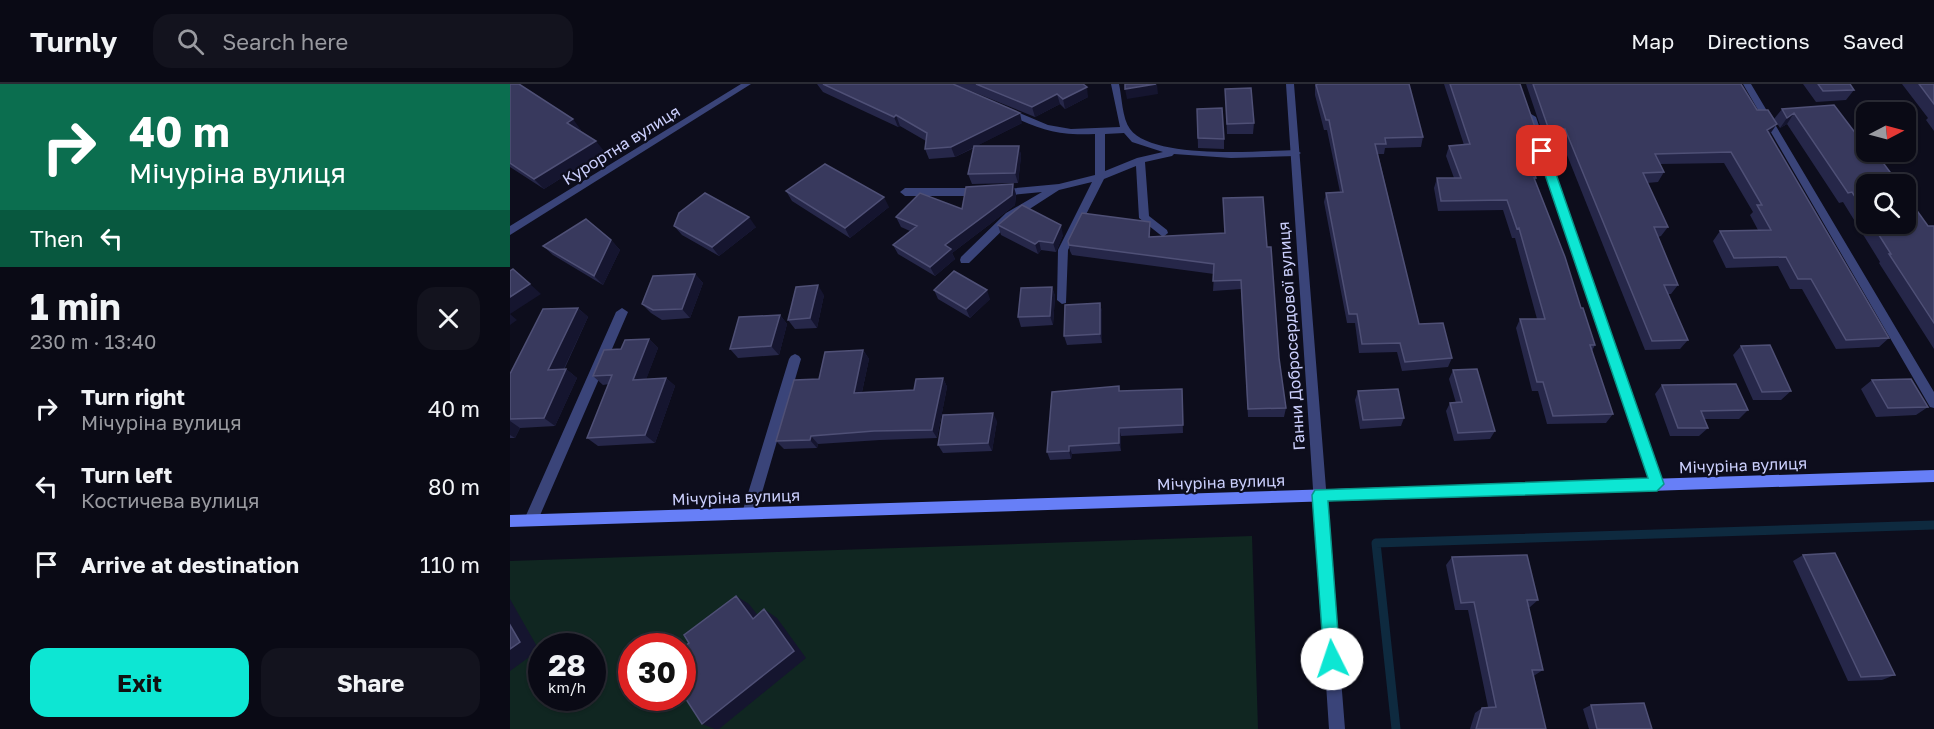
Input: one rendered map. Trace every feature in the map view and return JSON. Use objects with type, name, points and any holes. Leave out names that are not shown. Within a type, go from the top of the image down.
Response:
[{"type":"street","name":"Курортна вулиця","points":[[510,231],[747,84]]},
{"type":"street","points":[[1115,84],[1125,130],[1145,147],[1176,153],[1296,153]]},
{"type":"street","name":"Ганни Добросердової вулиця","points":[[1290,84],[1337,729]]},
{"type":"street","points":[[1747,84],[1934,403]]},
{"type":"street","points":[[993,105],[1046,128],[1071,132],[1125,130]]},
{"type":"street","points":[[1527,106],[1657,484]]},
{"type":"street","points":[[1062,300],[1063,250],[1100,177],[1100,132]]},
{"type":"street","points":[[905,192],[1012,192],[1059,187],[1100,177],[1140,160],[1176,153]]},
{"type":"street","points":[[1140,160],[1144,218],[1162,233]]},
{"type":"street","points":[[965,260],[1010,216],[1059,187]]},
{"type":"street","points":[[531,520],[622,312]]},
{"type":"street","points":[[749,513],[795,359]]},
{"type":"street","name":"Мічуріна вулиця","points":[[510,521],[1934,476]]},
{"type":"green space","points":[[1252,536],[1258,729],[510,729],[510,561]]},
{"type":"building","points":[[510,84],[519,84],[573,119],[567,123],[596,141],[534,179],[510,163]]},
{"type":"building","points":[[823,84],[953,84],[1020,113],[951,147],[925,149],[927,133],[896,115],[894,117]]},
{"type":"building","points":[[976,84],[1083,84],[1087,87],[1063,99],[1057,94],[1032,107]]},
{"type":"building","points":[[1125,84],[1156,84],[1125,89]]},
{"type":"building","points":[[1409,84],[1423,137],[1385,138],[1386,144],[1375,144],[1419,324],[1443,323],[1452,358],[1405,362],[1400,343],[1362,344],[1357,314],[1349,314],[1326,193],[1343,192],[1329,120],[1326,120],[1316,85]]},
{"type":"building","points":[[1450,84],[1520,84],[1536,130],[1521,131],[1536,178],[1534,178],[1565,257],[1581,308],[1583,308],[1595,345],[1590,345],[1613,414],[1553,416],[1543,382],[1537,382],[1520,319],[1545,319],[1519,228],[1517,229],[1507,200],[1441,201],[1437,178],[1461,178],[1449,146],[1470,144]]},
{"type":"building","points":[[1533,84],[1741,84],[1757,110],[1768,110],[1777,124],[1767,130],[1889,338],[1846,340],[1811,279],[1798,279],[1786,257],[1734,258],[1720,231],[1771,230],[1757,205],[1762,205],[1731,152],[1655,154],[1664,172],[1643,173],[1668,227],[1654,227],[1678,285],[1664,285],[1688,340],[1652,341],[1565,129],[1549,130]]},
{"type":"building","points":[[1818,84],[1850,84],[1854,90],[1823,91]]},
{"type":"building","points":[[1919,84],[1934,84],[1934,104]]},
{"type":"building","points":[[1251,88],[1254,123],[1227,124],[1225,89]]},
{"type":"building","points":[[1834,105],[1856,134],[1856,162],[1882,162],[1892,174],[1856,174],[1856,198],[1852,192],[1848,193],[1794,113],[1787,118],[1782,109]]},
{"type":"building","points":[[1222,108],[1224,139],[1198,138],[1197,109]]},
{"type":"building","points":[[974,146],[1019,146],[1015,173],[968,174]]},
{"type":"building","points":[[825,164],[884,197],[845,228],[786,191]]},
{"type":"building","points":[[1013,184],[1012,195],[945,245],[951,249],[930,267],[893,245],[917,226],[896,217],[920,193],[962,209],[966,187]]},
{"type":"building","points":[[705,193],[749,217],[712,247],[674,226],[679,213]]},
{"type":"building","points":[[1263,197],[1267,247],[1271,247],[1279,358],[1286,408],[1248,409],[1241,280],[1213,281],[1214,264],[1069,245],[1068,241],[1082,213],[1150,222],[1149,237],[1225,233],[1223,198]]},
{"type":"building","points":[[1022,205],[1061,225],[1053,243],[1039,241],[1035,244],[998,225]]},
{"type":"building","points":[[1916,209],[1928,226],[1934,226],[1934,323],[1889,254],[1891,254],[1878,234],[1916,234]]},
{"type":"building","points":[[586,219],[611,240],[594,276],[543,246]]},
{"type":"building","points":[[513,269],[530,284],[510,297],[510,271]]},
{"type":"building","points":[[954,271],[987,290],[966,309],[934,290]]},
{"type":"building","points":[[695,274],[682,309],[653,310],[642,304],[653,276]]},
{"type":"building","points":[[818,285],[810,318],[788,320],[796,287]]},
{"type":"building","points":[[1052,287],[1050,316],[1018,317],[1021,288]]},
{"type":"building","points":[[1100,303],[1100,334],[1064,336],[1065,305]]},
{"type":"building","points":[[578,308],[548,370],[566,369],[544,418],[510,419],[510,374],[543,309]]},
{"type":"building","points":[[780,315],[771,346],[730,349],[739,317]]},
{"type":"building","points":[[649,339],[633,380],[666,378],[645,435],[587,438],[612,375],[593,376],[604,350],[621,349],[625,340]]},
{"type":"building","points":[[1770,345],[1791,391],[1762,392],[1741,346]]},
{"type":"building","points":[[863,350],[854,393],[914,390],[916,379],[943,378],[932,430],[874,431],[811,436],[810,440],[776,441],[794,380],[819,379],[825,352]]},
{"type":"building","points":[[1477,369],[1495,431],[1458,433],[1450,403],[1462,402],[1453,370]]},
{"type":"building","points":[[1911,379],[1928,407],[1888,408],[1872,380]]},
{"type":"building","points":[[1736,384],[1748,410],[1701,411],[1708,428],[1678,428],[1662,385]]},
{"type":"building","points":[[1119,386],[1119,391],[1182,389],[1183,425],[1119,428],[1119,443],[1069,446],[1069,451],[1047,452],[1052,392]]},
{"type":"building","points":[[1398,389],[1404,418],[1363,420],[1358,391]]},
{"type":"building","points":[[993,413],[988,443],[938,445],[943,415]]},
{"type":"building","points":[[1835,553],[1895,675],[1861,677],[1803,555]]},
{"type":"building","points":[[1527,555],[1538,600],[1527,600],[1543,670],[1532,670],[1546,729],[1476,729],[1482,708],[1496,707],[1474,602],[1461,603],[1452,557]]},
{"type":"building","points":[[736,596],[753,619],[764,609],[794,651],[702,724],[694,711],[696,711],[696,633],[687,633]]},
{"type":"building","points":[[510,625],[520,642],[510,649]]},
{"type":"building","points":[[1644,703],[1652,729],[1597,729],[1591,705]]},
{"type":"waterway","points":[[1396,729],[1376,543],[1934,525]]},
{"type":"route","points":[[1332,659],[1320,495],[1657,484],[1542,151]]}]
